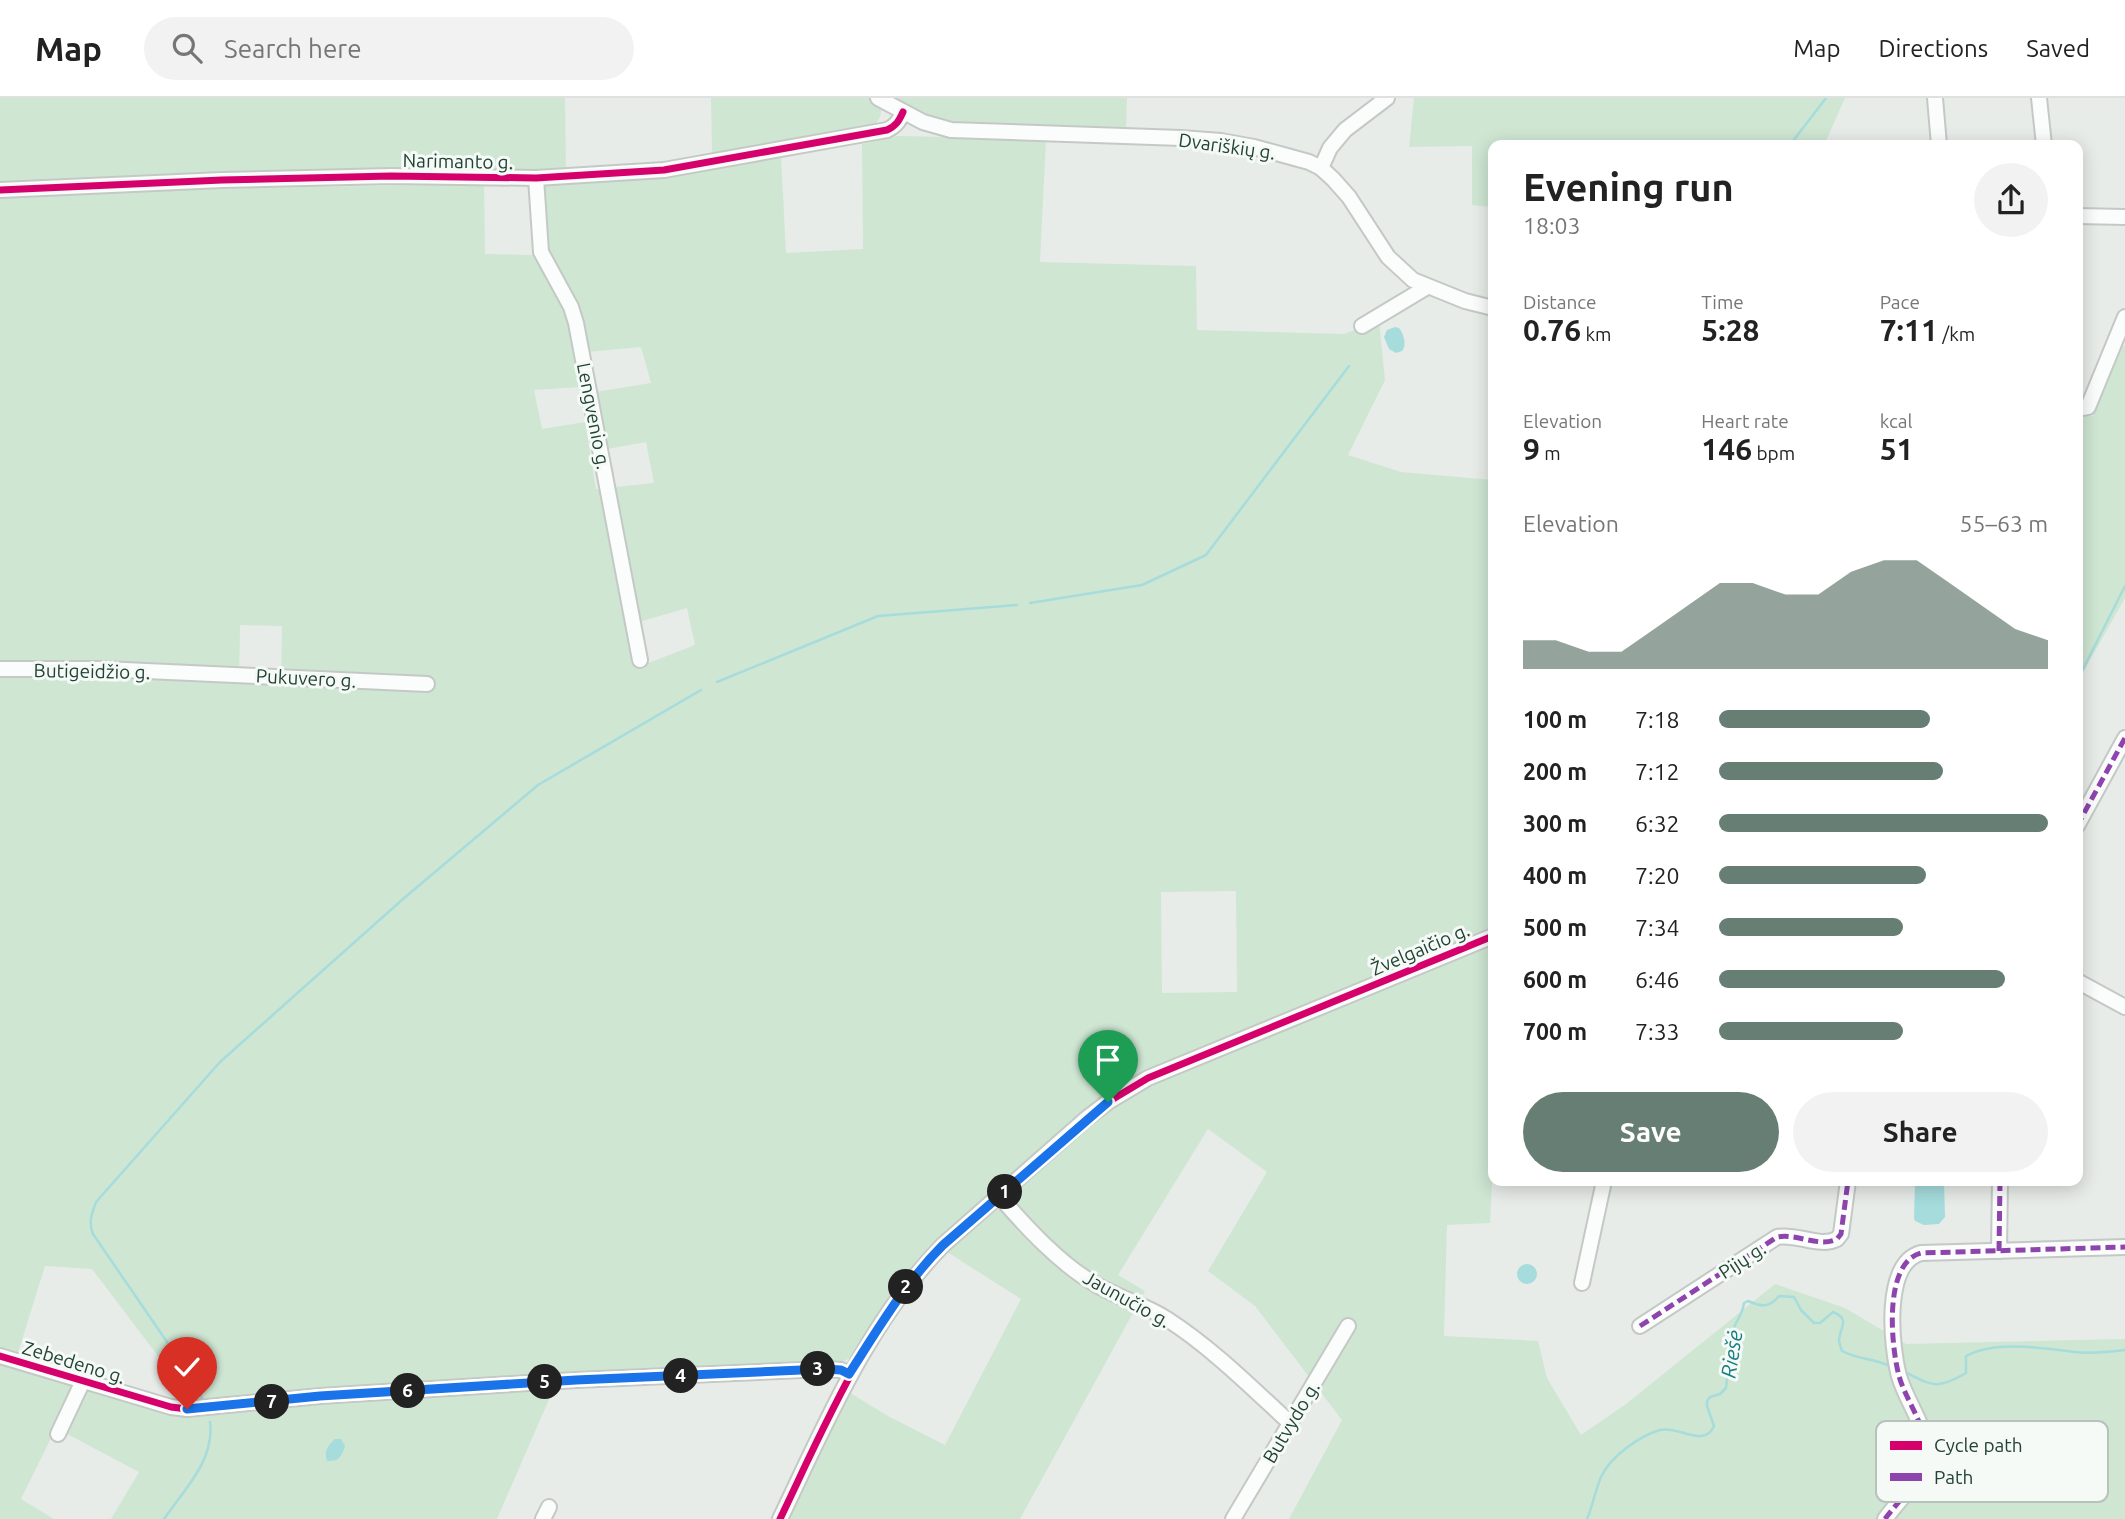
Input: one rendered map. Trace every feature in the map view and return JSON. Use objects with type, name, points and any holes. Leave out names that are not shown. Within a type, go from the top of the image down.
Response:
[{"type":"street","name":"Dvariškių g.","points":[[878,98],[923,122],[951,130],[1221,141],[1289,156],[1321,168],[1349,197],[1388,257],[1413,280],[1465,301],[1488,307]]},
{"type":"street","points":[[1321,168],[1330,148],[1345,130],[1387,98]]},
{"type":"street","points":[[1935,98],[1939,140]]},
{"type":"street","points":[[2039,98],[2043,140]]},
{"type":"street","name":"Narimanto g.","points":[[0,190],[378,176],[536,178],[664,170],[887,130],[894,127],[903,112]]},
{"type":"street","name":"Lengvenio g.","points":[[536,178],[541,252],[571,307],[576,323],[640,660]]},
{"type":"street","points":[[2083,216],[2125,217]]},
{"type":"street","points":[[1362,326],[1427,287]]},
{"type":"street","points":[[2083,408],[2125,317]]},
{"type":"street","name":"Butigeidžio g.","points":[[0,669],[103,669],[184,673]]},
{"type":"street","name":"Pukuvero g.","points":[[184,673],[427,684]]},
{"type":"street","points":[[2083,816],[2125,738]]},
{"type":"street","name":"Žvelgaičio g.","points":[[780,1519],[849,1374],[921,1267],[1087,1118],[1148,1077],[1488,938]]},
{"type":"street","points":[[2083,984],[2125,1007]]},
{"type":"street","points":[[1582,1283],[1603,1186]]},
{"type":"street","name":"Pijų g.","points":[[1640,1326],[1777,1237],[1789,1236],[1827,1242],[1837,1239],[1841,1234],[1847,1186]]},
{"type":"street","points":[[1999,1251],[2000,1186]]},
{"type":"street","name":"Jaunučio g.","points":[[1000,1197],[1061,1259],[1093,1283],[1149,1308],[1170,1321],[1227,1365],[1290,1423]]},
{"type":"street","points":[[1918,1421],[1899,1376],[1892,1319],[1898,1277],[1909,1259],[1921,1253],[2125,1247]]},
{"type":"street","name":"Butvydo g.","points":[[1233,1519],[1348,1326]]},
{"type":"street","name":"Zebedeno g.","points":[[0,1356],[171,1407],[187,1409],[320,1396],[576,1380],[824,1369],[841,1370],[849,1374]]},
{"type":"street","points":[[58,1434],[83,1381]]},
{"type":"street","points":[[1885,1519],[1898,1502]]},
{"type":"green space","points":[[0,98],[565,98],[566,172],[265,172],[135,175],[0,183]]},
{"type":"green space","points":[[711,98],[869,98],[877,103],[881,113],[875,125],[712,154]]},
{"type":"green space","points":[[890,98],[1127,98],[1126,130],[956,125],[930,120]]},
{"type":"green space","points":[[1414,98],[1845,98],[1826,140],[1488,140],[1488,207],[1472,205],[1472,146],[1409,147]]},
{"type":"green space","points":[[897,136],[1046,139],[1040,262],[1196,266],[1197,330],[1344,334],[1379,321],[1385,380],[1348,455],[1401,472],[1488,480],[1488,933],[1171,1063],[983,1203],[861,1347],[842,1362],[182,1404],[183,1389],[92,1269],[45,1266],[17,1356],[0,1351],[0,198],[148,190],[484,184],[485,254],[533,255],[532,183],[634,180],[781,156],[786,253],[863,249],[862,144]],"holes":[[[641,347],[651,383],[595,392],[607,449],[646,442],[654,483],[596,489],[585,422],[542,429],[534,390],[581,387],[577,353]],[[687,608],[695,645],[638,667],[629,625]],[[240,625],[282,626],[281,683],[239,682]],[[1236,891],[1237,992],[1162,993],[1161,892]]]},
{"type":"green space","points":[[2125,346],[2125,598],[2083,672],[2083,415],[2093,416]]},
{"type":"green space","points":[[1488,943],[1488,1186],[1492,1186],[1490,1223],[1447,1225],[1444,1336],[1538,1341],[1547,1378],[1581,1435],[1626,1404],[1775,1284],[1845,1308],[1906,1344],[2125,1339],[2125,1519],[1289,1519],[1342,1420],[1255,1306],[1208,1271],[1267,1172],[1208,1129],[1118,1275],[1145,1291],[1020,1519],[785,1519],[847,1391],[888,1416],[945,1445],[1021,1299],[944,1250],[1092,1121],[1151,1082]]},
{"type":"green space","points":[[0,1360],[145,1405],[310,1401],[554,1388],[497,1519],[111,1519],[139,1472],[56,1428],[21,1499],[54,1519],[0,1519]]},
{"type":"water","points":[[1395,327],[1401,331],[1405,343],[1404,349],[1396,353],[1389,349],[1384,337],[1387,330]]},
{"type":"water","points":[[1915,1186],[1944,1186],[1945,1217],[1939,1224],[1924,1225],[1914,1218]]},
{"type":"water","points":[[1527,1264],[1534,1267],[1537,1274],[1534,1281],[1527,1284],[1520,1281],[1517,1274],[1520,1267]]},
{"type":"water","points":[[335,1439],[341,1439],[344,1450],[337,1459],[327,1461],[327,1449]]},
{"type":"waterway","points":[[1794,140],[1826,98]]},
{"type":"waterway","points":[[1030,603],[1142,585],[1206,555],[1349,366]]},
{"type":"waterway","points":[[2083,669],[2125,586]]},
{"type":"waterway","points":[[717,682],[878,616],[1017,605]]},
{"type":"waterway","points":[[204,1402],[191,1377],[93,1234],[91,1222],[96,1202],[220,1062],[403,899],[538,785],[701,690]]},
{"type":"waterway","name":"Riešė","points":[[1587,1519],[1605,1469],[1634,1442],[1667,1429],[1697,1436],[1710,1433],[1714,1426],[1707,1401],[1726,1388],[1728,1368],[1738,1343],[1734,1327],[1744,1303],[1748,1301],[1765,1305],[1772,1303],[1779,1296],[1794,1297],[1801,1310],[1814,1323],[1820,1323],[1833,1312],[1843,1320],[1839,1339],[1842,1351],[1892,1367]]},
{"type":"waterway","name":"Riešė","points":[[1905,1372],[1929,1383],[1941,1384],[1966,1373],[1966,1356],[1991,1348],[2019,1346],[2087,1353],[2125,1350]]},
{"type":"waterway","points":[[164,1519],[203,1462],[208,1449],[210,1422]]},
{"type":"marked path","points":[[2083,815],[2125,738]]},
{"type":"marked path","points":[[1640,1326],[1777,1237],[1823,1242],[1837,1239],[1841,1234],[1847,1186]]},
{"type":"marked path","points":[[1999,1251],[2000,1186]]},
{"type":"marked path","points":[[1919,1421],[1899,1376],[1892,1327],[1895,1288],[1900,1272],[1909,1260],[1921,1253],[2125,1247]]},
{"type":"marked path","points":[[1885,1519],[1899,1502]]},
{"type":"cycle path","points":[[0,190],[391,176],[536,178],[664,170],[887,130],[897,123],[903,112]]},
{"type":"cycle path","points":[[780,1519],[851,1375],[892,1307],[916,1275],[943,1245],[1087,1118],[1148,1078],[1488,938]]},
{"type":"cycle path","points":[[0,1356],[171,1407],[187,1409],[320,1396],[576,1380],[824,1369],[841,1370],[849,1374]]},
{"type":"route","points":[[187,1409],[320,1396],[576,1380],[824,1369],[841,1370],[849,1374],[921,1267],[1108,1102]]}]
